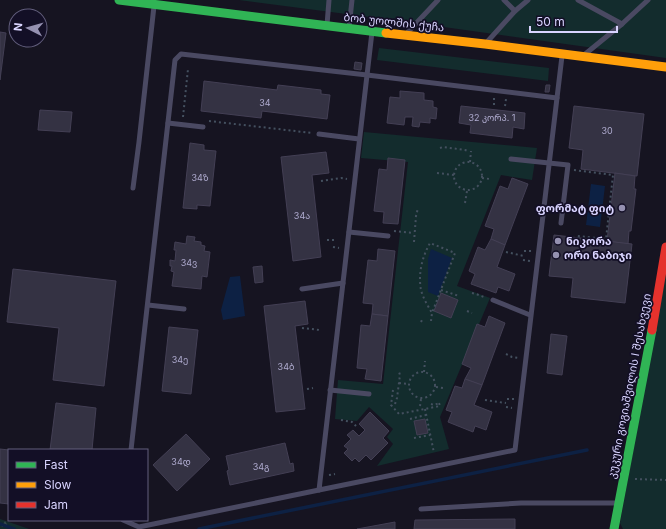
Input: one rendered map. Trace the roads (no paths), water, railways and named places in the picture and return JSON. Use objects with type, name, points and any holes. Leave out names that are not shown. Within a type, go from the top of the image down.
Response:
[{"type":"street","name":"ბობ უოლშის ქუჩა","points":[[119,0],[154,5],[178,3],[326,26],[666,67]]},
{"type":"street","name":"კუკური გოგიაშვილის I შესახვევი","points":[[614,529],[666,247]]},
{"type":"lane","points":[[326,26],[329,0]]},
{"type":"lane","points":[[349,29],[352,0]]},
{"type":"lane","points":[[405,35],[438,0]]},
{"type":"lane","points":[[504,0],[514,12]]},
{"type":"lane","points":[[485,44],[514,12],[528,0]]},
{"type":"lane","points":[[578,0],[622,24]]},
{"type":"lane","points":[[582,57],[648,0]]},
{"type":"lane","points":[[133,188],[154,5]]},
{"type":"lane","points":[[319,490],[372,32]]},
{"type":"lane","points":[[131,449],[175,60],[181,54],[557,98]]},
{"type":"lane","points":[[125,521],[139,527],[515,450],[562,54]]},
{"type":"lane","points":[[168,123],[204,127]]},
{"type":"lane","points":[[318,134],[360,139]]},
{"type":"lane","points":[[511,159],[568,165],[561,223]]},
{"type":"lane","points":[[348,232],[388,236]]},
{"type":"lane","points":[[302,289],[343,283]]},
{"type":"lane","points":[[493,300],[530,315]]},
{"type":"lane","points":[[148,305],[184,309]]},
{"type":"lane","points":[[330,390],[369,394]]},
{"type":"lane","points":[[421,509],[521,503],[619,503]]},
{"type":"water","points":[[591,184],[605,186],[600,227],[586,225]]},
{"type":"water","points":[[431,249],[452,258],[438,296],[428,292],[428,259]]},
{"type":"water","points":[[240,276],[245,316],[223,320],[221,310],[230,277]]},
{"type":"waterway","points":[[199,529],[587,450]]},
{"type":"waterway","points":[[0,524],[14,529]]},
{"type":"place","name":"ფორმატ ფიტ","points":[[622,208]]},
{"type":"place","name":"ნიკორა","points":[[558,241]]},
{"type":"place","name":"ორი ნაბიჯი","points":[[556,255]]}]
